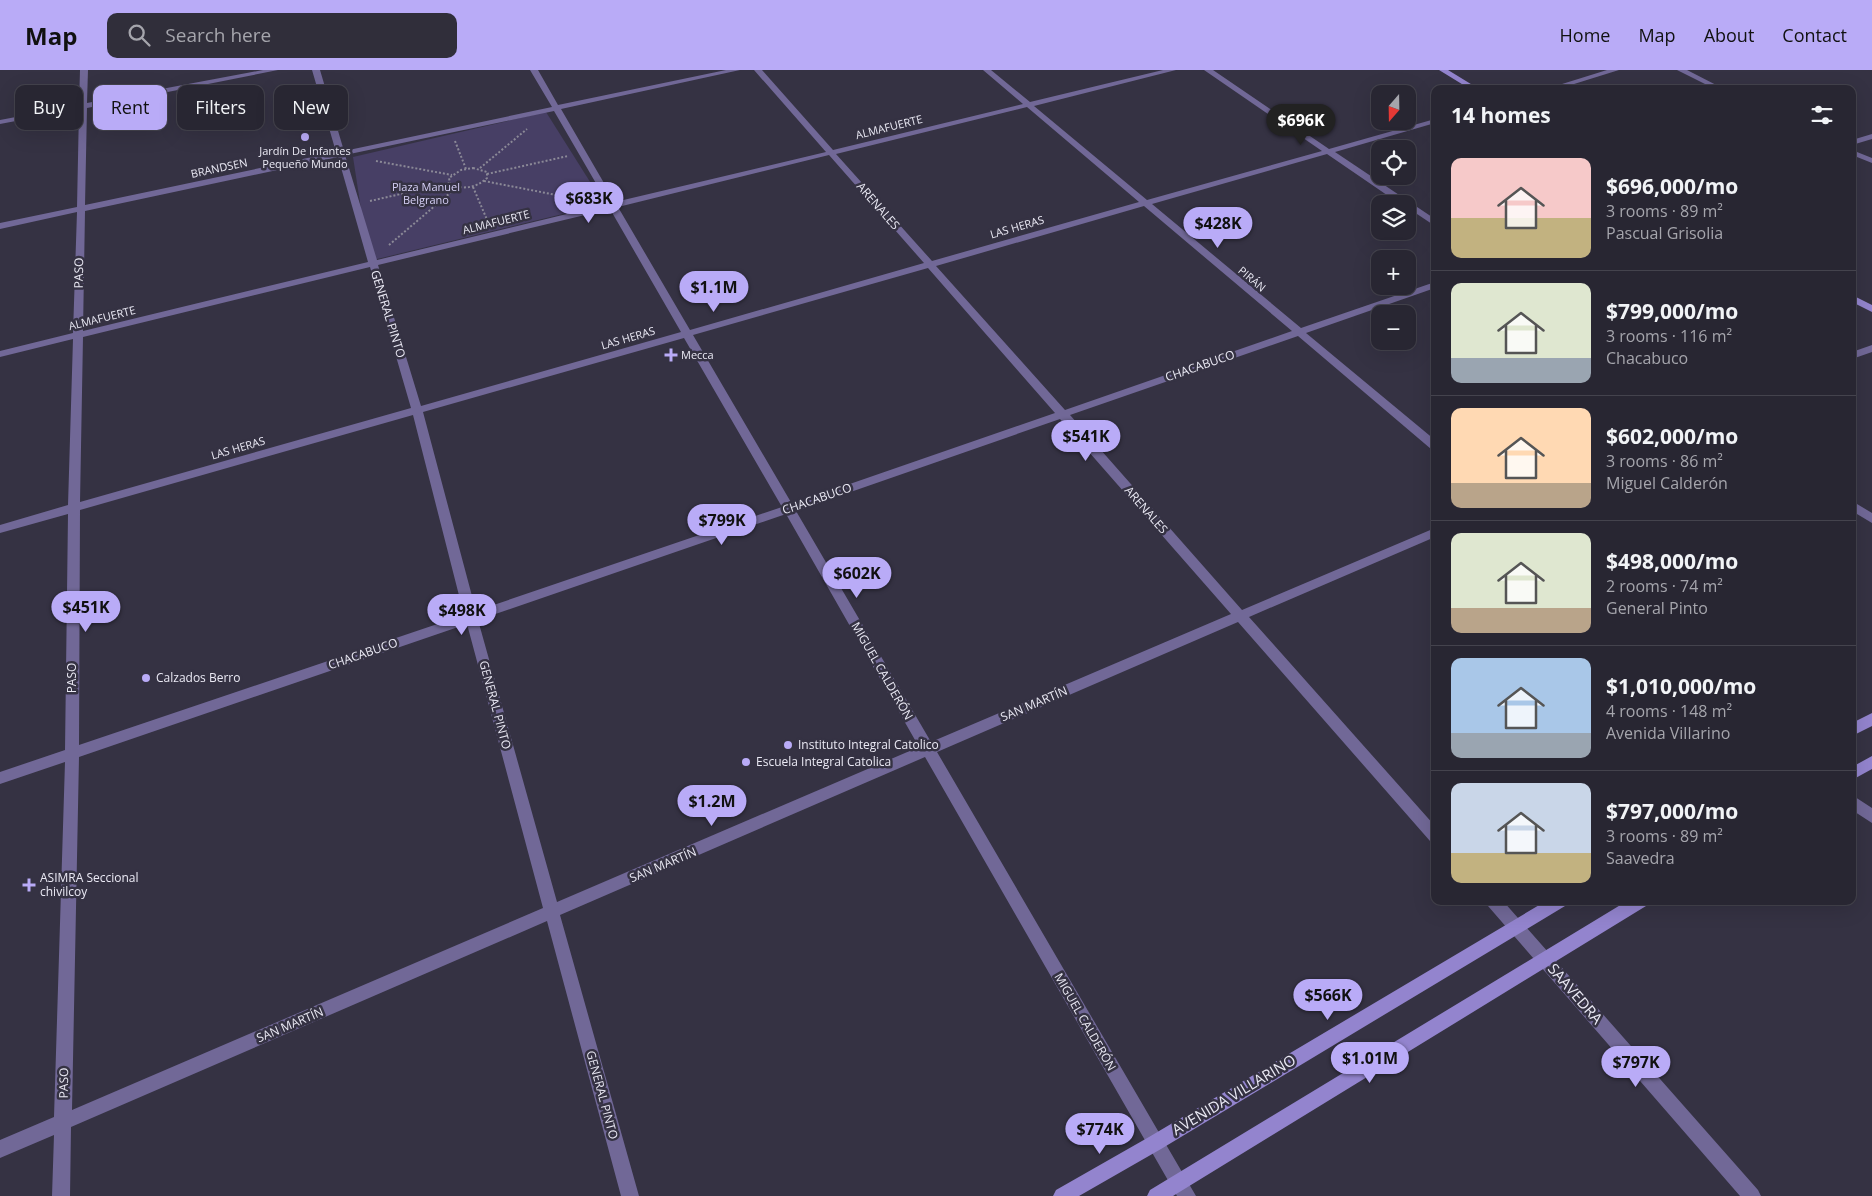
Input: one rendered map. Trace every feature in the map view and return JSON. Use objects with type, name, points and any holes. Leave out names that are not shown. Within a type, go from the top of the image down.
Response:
[{"type":"main road","points":[[1443,70],[1469,85]]},
{"type":"main road","points":[[1856,300],[1872,309]]},
{"type":"main road","points":[[1856,728],[1872,719]]},
{"type":"main road","points":[[1856,772],[1872,762]]},
{"type":"main road","name":"AVENIDA VILLARINO","points":[[1062,1196],[1155,1143],[1553,905]]},
{"type":"main road","points":[[1156,1196],[1183,1189],[1545,959],[1635,905]]},
{"type":"street","name":"PASO","points":[[61,1196],[72,753],[74,508],[84,70]]},
{"type":"street","points":[[0,122],[274,70]]},
{"type":"street","name":"GENERAL PINTO","points":[[316,70],[417,410],[471,617],[630,1196]]},
{"type":"street","name":"MIGUEL CALDERÓN","points":[[534,70],[1183,1189]]},
{"type":"street","name":"BRANDSEN","points":[[0,226],[736,70]]},
{"type":"street","name":"ARENALES","points":[[758,70],[1431,832]]},
{"type":"street","name":"PIRÁN","points":[[987,70],[1431,443]]},
{"type":"street","name":"ALMAFUERTE","points":[[0,354],[1172,70]]},
{"type":"street","points":[[1208,70],[1394,195]]},
{"type":"street","points":[[1563,85],[1616,70]]},
{"type":"street","points":[[1681,70],[1713,85]]},
{"type":"street","name":"LAS HERAS","points":[[0,529],[1431,122]]},
{"type":"street","points":[[1856,141],[1872,136]]},
{"type":"street","points":[[1856,154],[1872,161]]},
{"type":"street","points":[[1416,210],[1431,220]]},
{"type":"street","name":"CHACABUCO","points":[[0,778],[789,509],[1061,413],[1431,286]]},
{"type":"street","points":[[1856,354],[1872,348]]},
{"type":"street","points":[[1856,509],[1872,519]]},
{"type":"street","name":"SAN MARTÍN","points":[[0,1149],[1431,534]]},
{"type":"street","points":[[1856,804],[1872,817]]},
{"type":"street","points":[[1497,905],[1516,927]]},
{"type":"street","name":"SAAVEDRA","points":[[1516,927],[1752,1196]]},
{"type":"path","points":[[479,169],[528,128]]},
{"type":"path","points":[[454,139],[466,169]]},
{"type":"path","points":[[370,160],[452,175],[466,169],[479,169],[487,174],[573,154]]},
{"type":"path","points":[[366,202],[450,183],[457,187],[473,186],[484,181],[487,178],[487,174]]},
{"type":"path","points":[[450,183],[449,178],[452,175]]},
{"type":"path","points":[[484,181],[581,200]]},
{"type":"path","points":[[473,186],[491,230]]},
{"type":"path","points":[[387,247],[457,187]]},
{"type":"green space","name":"Plaza Manuel Belgrano","points":[[546,112],[604,204],[369,261],[353,157]]},
{"type":"place","name":"Jardín De Infantes Pequeño Mundo","points":[[305,137]]},
{"type":"place","name":"Mecca","points":[[671,355]]},
{"type":"place","name":"Calzados Berro","points":[[146,678]]},
{"type":"place","name":"Instituto Integral Catolico","points":[[788,745]]},
{"type":"place","name":"Escuela Integral Catolica","points":[[746,762]]},
{"type":"place","name":"ASIMRA Seccional chivilcoy","points":[[29,885]]}]
